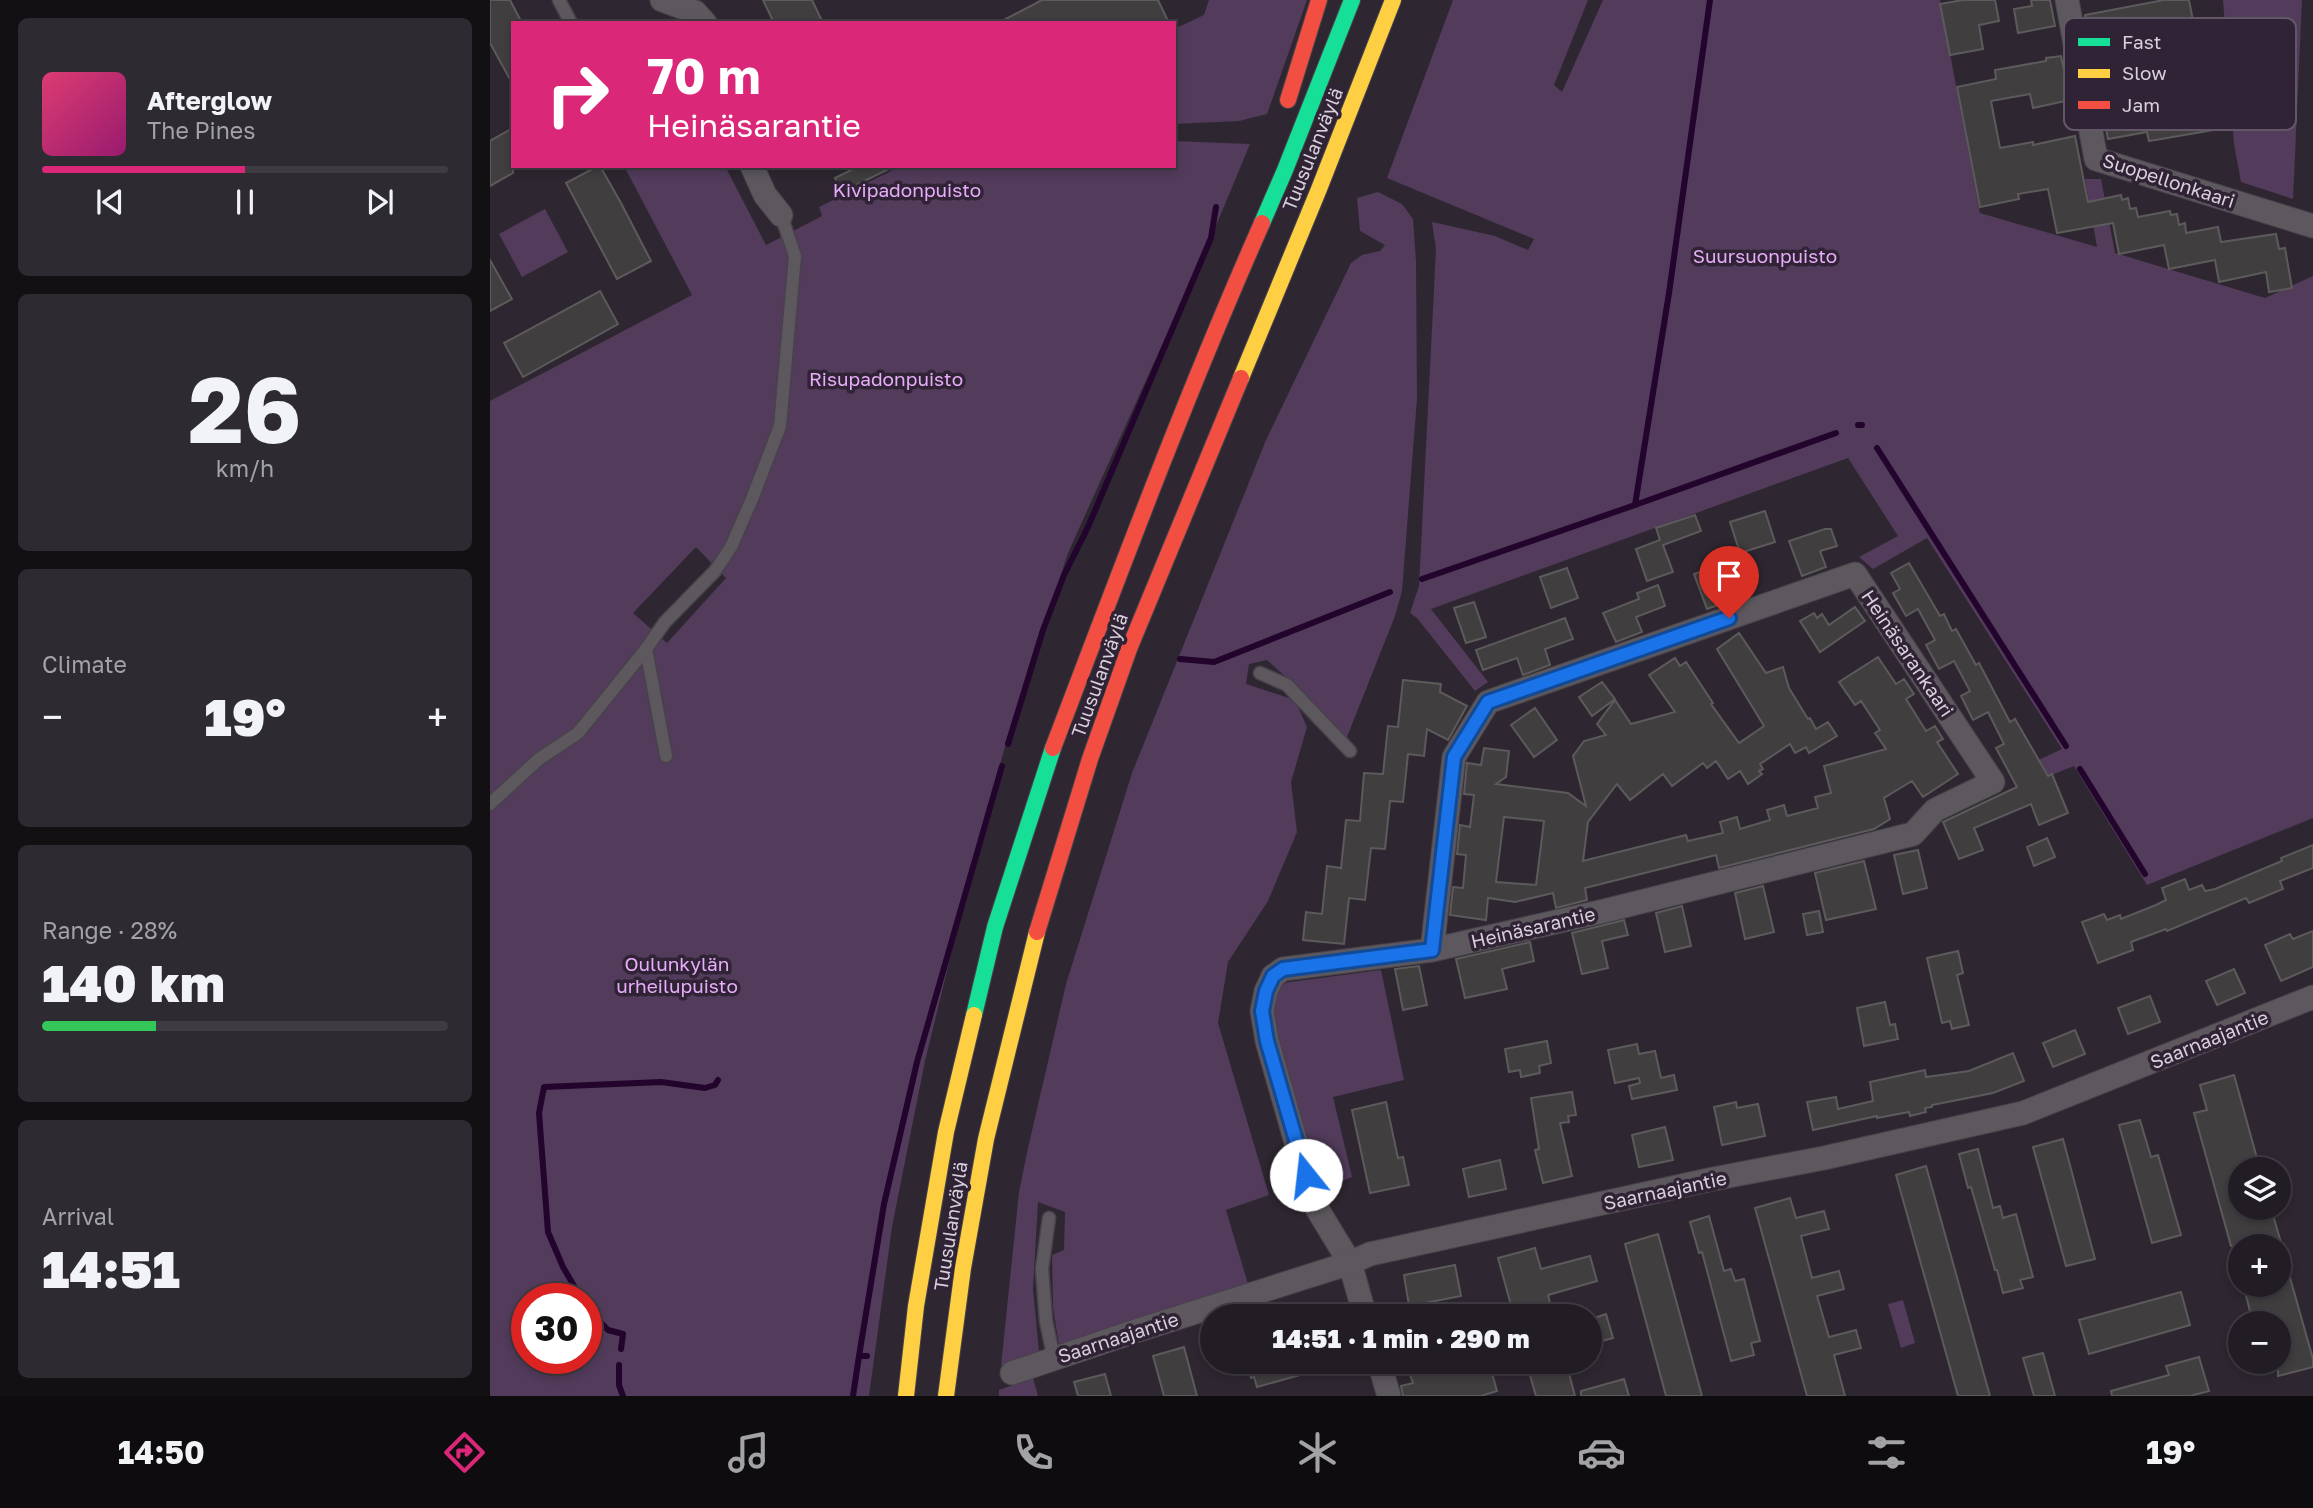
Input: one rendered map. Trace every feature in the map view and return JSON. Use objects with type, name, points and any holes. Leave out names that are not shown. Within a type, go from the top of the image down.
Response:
[{"type":"highway","points":[[1281,118],[1296,79],[1319,0]]},
{"type":"highway","name":"Tuusulanväylä","points":[[906,1396],[916,1306],[946,1132],[995,927],[1052,750],[1137,527],[1234,286],[1285,170],[1352,0]]},
{"type":"highway","name":"Tuusulanväylä","points":[[946,1396],[964,1268],[991,1113],[1035,937],[1090,759],[1129,649],[1314,201],[1393,0]]},
{"type":"highway","points":[[1198,377],[1211,302]]},
{"type":"street","points":[[662,0],[700,12]]},
{"type":"street","name":"Suopellonkaari","points":[[2067,0],[2070,18]]},
{"type":"street","name":"Suopellonkaari","points":[[2091,130],[2096,159],[2313,226]]},
{"type":"street","points":[[753,168],[765,195],[781,215]]},
{"type":"street","name":"Heinäsarankaari","points":[[1432,950],[1454,757],[1488,702],[1855,574],[1993,782]]},
{"type":"street","name":"Heinäsarantie","points":[[1362,1304],[1350,1263],[1313,1202],[1267,1041],[1262,1011],[1266,991],[1273,976],[1283,969],[1432,950],[1604,911],[1913,834],[1935,810],[1993,782]]},
{"type":"street","name":"Saarnaajantie","points":[[1012,1373],[1350,1263],[1370,1254],[1700,1182],[1825,1158],[2022,1113],[2313,997]]},
{"type":"street","points":[[1382,1374],[1389,1396]]},
{"type":"lane","points":[[559,0],[570,21]]},
{"type":"lane","points":[[490,804],[539,759],[578,733],[665,622],[715,571],[730,547],[780,426],[795,257],[781,215]]},
{"type":"lane","points":[[646,649],[666,755]]},
{"type":"lane","points":[[1260,673],[1287,685],[1350,751]]},
{"type":"lane","points":[[1049,1218],[1042,1269],[1046,1321],[1054,1359]]},
{"type":"green space","points":[[1209,0],[1307,0],[1267,114],[1239,121],[1176,124],[1176,28],[1204,15]]},
{"type":"green space","name":"Suursuonpuisto","points":[[1453,0],[1588,0],[1554,85],[1562,92],[1603,0],[1940,0],[1980,213],[2097,247],[2085,179],[2101,179],[2115,253],[2265,298],[2313,276],[2313,818],[2147,885],[2074,766],[2021,787],[2009,774],[2062,749],[1927,538],[1873,569],[1859,557],[1898,536],[1848,458],[1431,609],[1488,682],[1475,691],[1417,618],[1410,613],[1419,586],[1436,249],[1432,222],[1495,236],[1528,250],[1534,239],[1387,178]]},
{"type":"green space","points":[[2223,0],[2302,0],[2293,199],[2241,182],[2233,130],[2296,130],[2296,18],[2224,18]]},
{"type":"green space","points":[[1176,141],[1250,144],[1068,553],[1004,750],[925,1061],[892,1227],[869,1396],[490,1396],[490,401],[692,295],[625,168],[726,168],[766,245],[822,216],[819,207],[897,168],[1176,168]],"holes":[[[696,547],[726,578],[667,643],[633,613]]]},
{"type":"green space","points":[[1378,192],[1402,204],[1413,219],[1416,261],[1417,399],[1402,591],[1395,616],[1347,737],[1336,733],[1302,692],[1267,660],[1249,664],[1246,684],[1295,700],[1307,727],[1291,782],[1297,832],[1268,901],[1228,962],[1218,1023],[1269,1195],[1226,1210],[1248,1284],[1059,1345],[1053,1308],[1052,1255],[1064,1250],[1065,1212],[1038,1202],[1033,1289],[1039,1352],[1001,1366],[1019,1192],[1028,1148],[1066,984],[1132,773],[1266,440],[1351,263],[1362,255],[1380,251],[1385,245],[1360,231],[1357,198]]},
{"type":"green space","points":[[545,209],[568,252],[522,277],[499,234]]},
{"type":"green space","points":[[1381,970],[1404,1080],[1333,1097],[1352,1177],[1314,1193],[1306,1174],[1272,1013],[1273,1002],[1282,984]]},
{"type":"green space","points":[[1903,1300],[1915,1343],[1901,1348],[1888,1304]]},
{"type":"green space","points":[[1033,1378],[1038,1396],[999,1396],[999,1390]]},
{"type":"building","points":[[490,0],[510,0],[521,21],[511,21],[511,81],[490,43]]},
{"type":"building","points":[[763,0],[812,0],[822,21],[773,21]]},
{"type":"building","points":[[1042,0],[1158,0],[1168,21],[1002,21]]},
{"type":"building","points":[[1963,0],[1995,0],[1999,21],[1979,25],[1983,49],[1950,55],[1940,4]]},
{"type":"building","points":[[2031,0],[2050,0],[2055,26],[2018,33],[2014,9],[2032,6]]},
{"type":"building","points":[[2164,0],[2189,0],[2192,18],[2086,18],[2085,15]]},
{"type":"building","points":[[2061,56],[2064,101],[2033,108],[2030,94],[1991,101],[2000,148],[2033,142],[2033,145],[2075,136],[2088,202],[2121,195],[2122,200],[2128,198],[2130,209],[2136,208],[2138,217],[2170,211],[2171,215],[2177,214],[2179,225],[2185,223],[2186,233],[2218,227],[2221,242],[2276,234],[2279,249],[2285,248],[2292,288],[2269,292],[2266,272],[2219,282],[2215,260],[2169,269],[2164,245],[2119,254],[2113,223],[2057,233],[2048,189],[2018,194],[2019,199],[1980,207],[1957,87],[1996,79],[1995,70],[2046,61],[2046,58]]},
{"type":"building","points":[[511,129],[513,173],[490,186],[490,141]]},
{"type":"building","points":[[2106,130],[2214,130],[2149,141],[2147,132],[2108,139]]},
{"type":"building","points":[[594,168],[601,168],[651,261],[617,279],[566,183]]},
{"type":"building","points":[[855,168],[891,168],[842,192],[835,178]]},
{"type":"building","points":[[490,260],[512,299],[490,311]]},
{"type":"building","points":[[600,291],[618,324],[523,377],[504,343]]},
{"type":"building","points":[[1765,511],[1775,542],[1740,553],[1730,522]]},
{"type":"building","points":[[1695,515],[1701,531],[1663,545],[1673,572],[1647,581],[1636,549],[1660,540],[1656,528]]},
{"type":"building","points":[[1831,529],[1837,546],[1820,551],[1826,567],[1802,576],[1789,541]]},
{"type":"building","points":[[1739,558],[1748,585],[1730,592],[1733,600],[1707,609],[1694,574]]},
{"type":"building","points":[[1909,563],[1940,616],[1944,614],[1952,631],[1956,629],[1976,665],[1979,663],[2010,722],[2015,719],[2048,776],[2052,774],[2068,813],[2039,825],[2031,804],[1974,828],[1983,850],[1959,859],[1943,822],[2017,787],[1996,748],[2004,744],[1988,712],[1973,720],[1961,696],[1970,691],[1954,661],[1939,669],[1926,645],[1935,640],[1918,609],[1906,616],[1893,593],[1900,589],[1891,573]]},
{"type":"building","points":[[1567,568],[1578,598],[1551,608],[1540,577]]},
{"type":"building","points":[[1658,585],[1665,606],[1636,617],[1642,632],[1616,642],[1603,613],[1639,599],[1637,593]]},
{"type":"building","points":[[1474,602],[1486,637],[1466,643],[1454,608]]},
{"type":"building","points":[[1855,607],[1865,621],[1820,652],[1800,621],[1814,613],[1817,618],[1822,614],[1829,625]]},
{"type":"building","points":[[1565,618],[1573,639],[1545,649],[1550,665],[1523,675],[1517,658],[1483,670],[1476,650]]},
{"type":"building","points":[[1739,633],[1766,673],[1783,667],[1789,688],[1816,729],[1828,722],[1837,736],[1809,753],[1806,747],[1795,753],[1790,744],[1760,764],[1763,769],[1759,771],[1762,774],[1748,784],[1740,771],[1728,779],[1716,761],[1707,768],[1703,763],[1672,786],[1663,774],[1630,800],[1617,784],[1588,822],[1583,861],[1686,835],[1688,841],[1723,833],[1720,822],[1737,817],[1740,829],[1770,820],[1767,810],[1784,805],[1787,816],[1818,808],[1815,797],[1831,793],[1824,766],[1886,749],[1875,733],[1880,730],[1861,701],[1855,705],[1839,682],[1878,657],[1896,684],[1904,679],[1914,694],[1906,699],[1926,731],[1935,726],[1943,739],[1937,742],[1958,774],[1923,797],[1912,781],[1884,798],[1890,819],[1874,829],[1719,868],[1716,855],[1585,888],[1587,900],[1556,908],[1553,893],[1515,902],[1488,898],[1486,920],[1450,915],[1453,887],[1463,888],[1466,855],[1457,854],[1460,825],[1470,827],[1474,795],[1464,794],[1467,763],[1481,765],[1484,748],[1509,751],[1506,777],[1496,784],[1568,793],[1586,806],[1573,756],[1584,741],[1606,735],[1597,724],[1615,700],[1631,724],[1675,712],[1649,675],[1675,658],[1680,666],[1686,662],[1739,743],[1764,726],[1717,649]],"holes":[[[1504,817],[1544,821],[1536,885],[1496,882]]]},
{"type":"building","points":[[1403,680],[1441,684],[1440,692],[1467,706],[1448,740],[1427,729],[1424,756],[1408,754],[1403,802],[1390,801],[1385,849],[1371,848],[1365,900],[1349,898],[1344,944],[1303,940],[1306,912],[1322,914],[1327,866],[1341,868],[1346,820],[1360,821],[1364,773],[1383,774],[1388,726],[1398,727]]},
{"type":"building","points":[[1602,682],[1615,699],[1592,716],[1579,697]]},
{"type":"building","points":[[1535,708],[1557,740],[1534,757],[1511,725]]},
{"type":"building","points":[[2047,838],[2055,857],[2034,866],[2027,847]]},
{"type":"building","points":[[2313,845],[2313,868],[2280,881],[2283,889],[2249,903],[2246,898],[2167,931],[2166,929],[2131,942],[2133,950],[2098,963],[2082,922],[2104,914],[2107,920],[2120,915],[2121,919],[2156,905],[2166,900],[2162,888],[2185,879],[2189,890],[2202,885],[2205,891],[2215,889]]},
{"type":"building","points":[[1918,850],[1927,888],[1903,894],[1894,855]]},
{"type":"building","points":[[1864,861],[1876,909],[1826,920],[1815,873]]},
{"type":"building","points":[[1763,886],[1774,932],[1745,939],[1735,893]]},
{"type":"building","points":[[1682,906],[1691,946],[1665,952],[1656,913]]},
{"type":"building","points":[[1819,911],[1823,932],[1807,935],[1803,914]]},
{"type":"building","points":[[1624,920],[1628,935],[1602,941],[1608,968],[1582,974],[1572,933]]},
{"type":"building","points":[[2313,931],[2313,967],[2281,981],[2265,945],[2290,934],[2293,939]]},
{"type":"building","points":[[1530,942],[1534,961],[1502,969],[1507,989],[1465,998],[1456,959]]},
{"type":"building","points":[[1958,951],[1963,973],[1957,975],[1969,1025],[1952,1029],[1950,1021],[1942,1023],[1927,958]]},
{"type":"building","points":[[1419,966],[1427,1005],[1403,1010],[1395,969]]},
{"type":"building","points":[[2234,969],[2245,993],[2217,1005],[2206,981]]},
{"type":"building","points":[[2150,996],[2160,1022],[2128,1034],[2118,1008]]},
{"type":"building","points":[[1885,1002],[1890,1025],[1895,1024],[1898,1039],[1864,1046],[1857,1008]]},
{"type":"building","points":[[2075,1030],[2085,1054],[2053,1067],[2043,1043]]},
{"type":"building","points":[[1547,1041],[1551,1063],[1539,1066],[1540,1073],[1521,1077],[1520,1070],[1509,1072],[1505,1049]]},
{"type":"building","points":[[1637,1044],[1639,1054],[1655,1051],[1661,1078],[1674,1075],[1677,1090],[1632,1099],[1629,1086],[1640,1083],[1639,1078],[1615,1083],[1608,1050]]},
{"type":"building","points":[[2013,1053],[2024,1081],[1993,1093],[1932,1105],[1925,1108],[1926,1112],[1910,1116],[1909,1112],[1877,1116],[1813,1130],[1807,1102],[1836,1097],[1838,1109],[1873,1101],[1870,1082],[1925,1070],[1926,1077],[1969,1071]]},
{"type":"building","points":[[2234,1075],[2257,1157],[2228,1157],[2228,1220],[2274,1220],[2279,1234],[2228,1235],[2194,1113],[2207,1110],[2200,1085]]},
{"type":"building","points":[[1572,1092],[1576,1115],[1568,1116],[1569,1122],[1560,1123],[1572,1176],[1543,1183],[1535,1150],[1539,1149],[1531,1098]]},
{"type":"building","points":[[1386,1102],[1398,1158],[1403,1157],[1409,1185],[1370,1193],[1352,1110]]},
{"type":"building","points":[[1736,1102],[1737,1108],[1758,1104],[1765,1136],[1722,1145],[1714,1107]]},
{"type":"building","points":[[2140,1120],[2151,1157],[2158,1155],[2181,1235],[2152,1243],[2119,1125]]},
{"type":"building","points":[[1665,1127],[1673,1160],[1639,1167],[1632,1135]]},
{"type":"building","points":[[2063,1139],[2095,1259],[2066,1266],[2033,1147]]},
{"type":"building","points":[[1978,1149],[1993,1208],[2000,1206],[2003,1218],[2016,1214],[2033,1277],[2020,1280],[2023,1288],[2003,1293],[1959,1154]]},
{"type":"building","points":[[1500,1160],[1506,1189],[1469,1197],[1463,1169]]},
{"type":"building","points":[[1926,1166],[1990,1396],[1958,1396],[1896,1175]]},
{"type":"building","points":[[1790,1198],[1796,1218],[1824,1211],[1829,1229],[1801,1236],[1812,1278],[1839,1271],[1844,1289],[1817,1296],[1829,1337],[1856,1330],[1861,1348],[1834,1355],[1845,1396],[1807,1396],[1755,1208]]},
{"type":"building","points":[[1709,1216],[1724,1271],[1731,1269],[1735,1281],[1744,1279],[1760,1341],[1751,1343],[1754,1355],[1731,1361],[1702,1252],[1699,1253],[1690,1222]]},
{"type":"building","points":[[1658,1234],[1702,1396],[1666,1396],[1625,1244]]},
{"type":"building","points":[[1535,1248],[1541,1269],[1590,1256],[1597,1281],[1548,1295],[1550,1304],[1511,1304],[1498,1258]]},
{"type":"building","points":[[1455,1265],[1461,1296],[1409,1304],[1404,1275]]},
{"type":"building","points":[[2291,1281],[2313,1367],[2291,1373],[2291,1311],[2250,1311],[2246,1297],[2291,1297]]},
{"type":"building","points":[[2181,1292],[2190,1325],[2089,1354],[2079,1320]]},
{"type":"building","points":[[1606,1314],[1613,1338],[1602,1341],[1602,1315]]},
{"type":"building","points":[[1184,1347],[1197,1396],[1164,1396],[1153,1356]]},
{"type":"building","points":[[2043,1353],[2055,1396],[2034,1396],[2023,1358]]},
{"type":"building","points":[[2199,1357],[2209,1391],[2190,1396],[2112,1396],[2111,1391],[2169,1375],[2166,1366]]},
{"type":"building","points":[[1105,1374],[1111,1396],[1078,1396],[1074,1382]]},
{"type":"building","points":[[1250,1374],[1303,1374],[1257,1387],[1254,1377],[1251,1378]]},
{"type":"building","points":[[1492,1374],[1497,1391],[1481,1396],[1403,1396],[1401,1386],[1413,1383],[1410,1375]]},
{"type":"building","points":[[1530,1374],[1569,1374],[1575,1396],[1536,1396]]},
{"type":"building","points":[[1624,1379],[1629,1396],[1581,1396],[1581,1391]]},
{"type":"waterway","points":[[1422,579],[1635,505],[1669,293],[1710,0]]},
{"type":"waterway","points":[[1008,744],[1043,630],[1064,575],[1088,527],[1211,238],[1216,207]]},
{"type":"waterway","points":[[1635,505],[1836,433]]},
{"type":"waterway","points":[[1877,448],[2066,746]]},
{"type":"waterway","points":[[1180,659],[1214,662],[1390,592]]},
{"type":"waterway","points":[[859,1356],[884,1204],[917,1062],[1002,766]]},
{"type":"waterway","points":[[2080,769],[2145,874]]},
{"type":"waterway","points":[[572,1283],[548,1232],[539,1113],[544,1087],[661,1082],[705,1088],[715,1085],[718,1080]]},
{"type":"waterway","points":[[602,1324],[608,1330],[623,1334],[621,1349]]},
{"type":"waterway","points":[[853,1396],[859,1356],[867,1356]]},
{"type":"waterway","points":[[619,1365],[619,1385],[623,1396]]},
{"type":"traffic: fast","points":[[1262,223],[1352,0]]},
{"type":"traffic: fast","points":[[974,1015],[995,927],[1053,748]]},
{"type":"traffic: slow","points":[[1241,378],[1393,0]]},
{"type":"traffic: slow","points":[[946,1396],[963,1268],[986,1139],[1037,932]]},
{"type":"traffic: slow","points":[[906,1396],[916,1306],[946,1132],[974,1015]]},
{"type":"traffic: jam","points":[[1288,100],[1319,0]]},
{"type":"traffic: jam","points":[[1053,748],[1180,418],[1262,223]]},
{"type":"traffic: jam","points":[[1037,932],[1090,759],[1129,649],[1241,378]]},
{"type":"route","points":[[1306,1175],[1267,1041],[1262,1011],[1266,991],[1273,976],[1283,969],[1432,950],[1454,757],[1488,702],[1729,618]]},
{"type":"park label","name":"Kivipadonpuisto","points":[[907,189]]},
{"type":"park label","name":"Risupadonpuisto","points":[[886,378]]},
{"type":"park label","name":"Oulunkylän urheilupuisto","points":[[677,974]]}]
